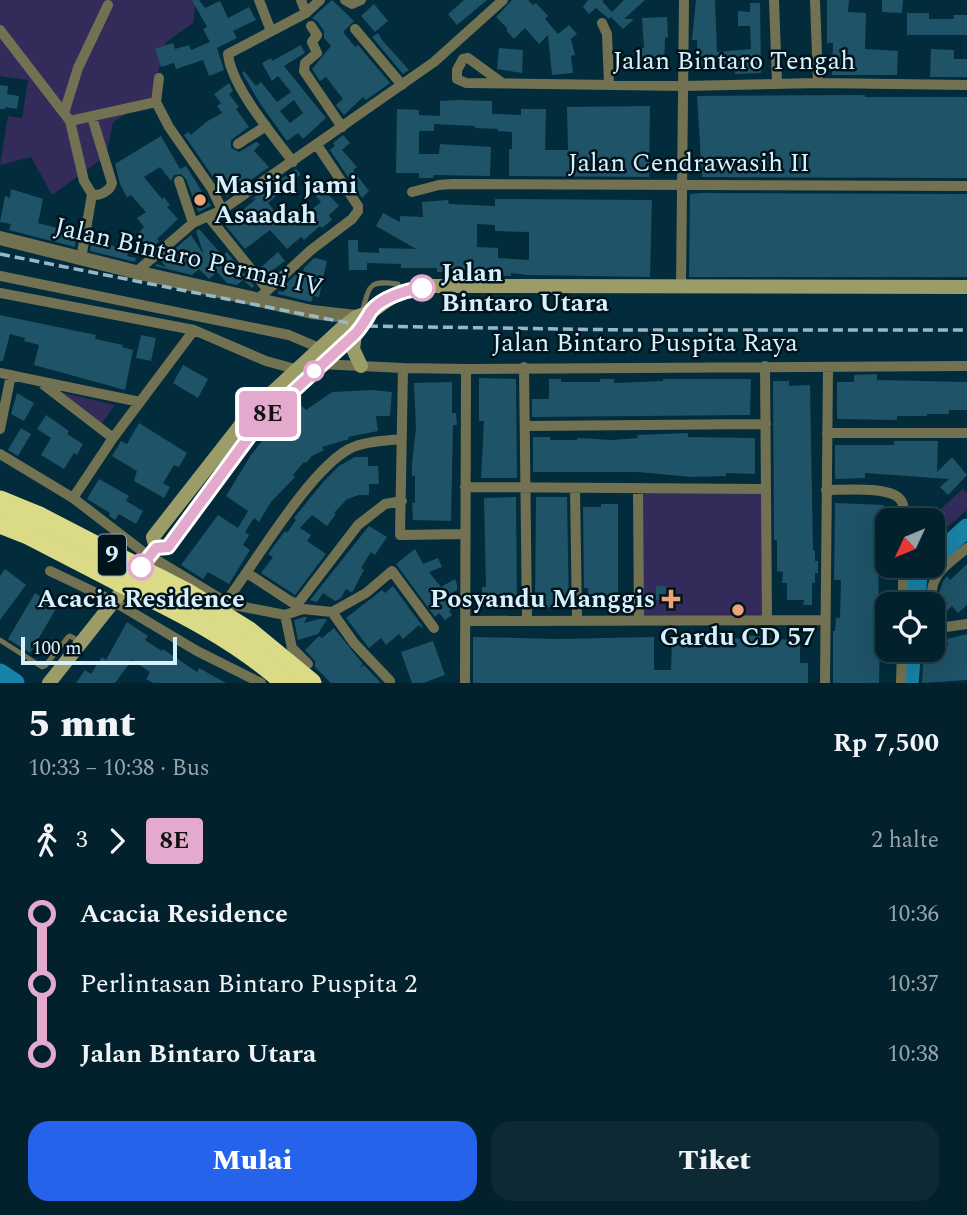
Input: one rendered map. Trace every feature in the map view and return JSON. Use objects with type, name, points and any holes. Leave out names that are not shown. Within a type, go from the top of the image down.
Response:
[{"type":"highway","name":"9","points":[[0,501],[34,526],[195,618],[240,647],[286,683]]},
{"type":"highway","name":"9","points":[[0,523],[34,526],[202,602],[310,674]]},
{"type":"main road","points":[[49,683],[153,552],[168,547],[260,422],[364,316],[408,290],[429,286],[967,287]]},
{"type":"main road","points":[[360,366],[353,349],[354,336],[364,316]]},
{"type":"main road","points":[[153,552],[153,537],[243,421],[299,366],[325,356],[354,336]]},
{"type":"street","points":[[259,0],[271,31]]},
{"type":"street","points":[[301,0],[306,13]]},
{"type":"street","points":[[293,162],[235,78],[228,55],[230,51],[306,13],[320,0]]},
{"type":"street","points":[[345,0],[352,4],[361,0]]},
{"type":"street","points":[[136,272],[193,223],[222,210],[402,85],[467,34],[503,0]]},
{"type":"street","points":[[681,286],[683,0]]},
{"type":"street","points":[[775,0],[777,83]]},
{"type":"street","points":[[815,0],[818,83]]},
{"type":"street","points":[[67,117],[78,68],[108,5]]},
{"type":"street","points":[[602,23],[607,34],[609,84]]},
{"type":"street","points":[[311,26],[317,35],[312,42],[317,54],[305,63],[304,71],[342,127]]},
{"type":"street","points":[[355,29],[402,85]]},
{"type":"street","points":[[0,30],[67,117],[84,181],[92,194],[81,258]]},
{"type":"street","points":[[159,78],[156,102],[169,127],[212,189],[222,210]]},
{"type":"street","name":"Jalan Bintaro Tengah","points":[[501,82],[684,86],[777,83],[967,85]]},
{"type":"street","points":[[67,117],[92,117],[156,102]]},
{"type":"street","points":[[92,117],[112,183],[110,188],[101,194],[92,194]]},
{"type":"street","points":[[238,144],[266,126]]},
{"type":"street","points":[[208,216],[263,294],[358,211],[358,205],[317,145]]},
{"type":"street","points":[[179,181],[193,223]]},
{"type":"street","name":"Jalan Cendrawasih II","points":[[412,192],[452,184],[967,186]]},
{"type":"street","name":"Jalan Bintaro Permai IV","points":[[0,238],[136,272],[263,294],[324,314],[364,316]]},
{"type":"street","name":"Jalan Bintaro Puspita Raya","points":[[0,276],[289,335],[325,356],[360,366],[466,369],[967,366]]},
{"type":"street","points":[[0,293],[194,330],[266,361],[299,366]]},
{"type":"street","points":[[73,498],[113,438],[194,330]]},
{"type":"street","points":[[765,366],[767,620]]},
{"type":"street","points":[[524,367],[527,621]]},
{"type":"street","points":[[825,683],[828,367]]},
{"type":"street","points":[[403,368],[400,535],[465,534]]},
{"type":"street","points":[[465,683],[466,369]]},
{"type":"street","points":[[0,429],[6,374],[140,402]]},
{"type":"street","points":[[41,383],[113,438]]},
{"type":"street","points":[[526,426],[766,424]]},
{"type":"street","points":[[827,433],[967,433]]},
{"type":"street","points":[[230,596],[299,499],[337,458],[350,448],[402,439]]},
{"type":"street","points":[[0,454],[73,498],[229,604],[285,615],[303,610],[331,612],[366,593],[392,571],[434,628]]},
{"type":"street","points":[[465,488],[765,489]]},
{"type":"street","points":[[575,489],[577,620]]},
{"type":"street","points":[[638,489],[639,620]]},
{"type":"street","points":[[826,490],[867,490],[892,494],[902,503],[903,508]]},
{"type":"street","points":[[247,573],[290,601],[299,602],[358,525],[385,504],[402,501]]},
{"type":"street","points":[[932,592],[933,580],[967,548]]},
{"type":"street","points":[[50,571],[113,601],[197,651],[261,683]]},
{"type":"street","points":[[331,612],[354,643],[390,681]]},
{"type":"street","points":[[285,615],[292,648],[310,674]]},
{"type":"street","points":[[465,621],[825,620]]},
{"type":"street","points":[[945,627],[967,624]]},
{"type":"street","points":[[901,683],[902,662]]},
{"type":"lane","points":[[364,316],[373,283],[377,281],[398,284]]},
{"type":"lane","points":[[0,640],[42,667],[68,637],[81,642]]},
{"type":"shaded area","points":[[0,0],[196,0],[193,23],[166,42],[151,99],[113,122],[106,156],[52,195],[31,157],[0,165],[8,116],[22,118],[28,80],[0,76]]},
{"type":"shaded area","points":[[43,388],[115,405],[97,430]]},
{"type":"shaded area","points":[[638,489],[765,489],[767,620],[639,620]]},
{"type":"shaded area","points":[[963,489],[967,493],[967,510],[945,529],[945,508],[942,508]]},
{"type":"building","points":[[192,0],[199,0],[205,8],[220,1],[228,18],[249,7],[256,20],[233,31],[237,38],[217,48],[224,70],[209,76],[203,60],[176,69],[174,63],[161,67],[155,49],[173,43],[175,49],[189,45],[191,50],[210,42],[203,29],[207,27]]},
{"type":"building","points":[[332,0],[354,21],[343,32],[355,47],[358,45],[390,83],[366,100],[363,97],[344,115],[336,105],[343,99],[326,77],[320,81],[312,69],[331,46],[324,38],[324,31],[318,22],[312,18]]},
{"type":"building","points":[[464,0],[487,0],[457,25],[448,14]]},
{"type":"building","points":[[512,0],[528,0],[533,5],[536,3],[548,16],[545,19],[558,34],[569,25],[577,34],[571,39],[575,55],[571,56],[573,73],[552,75],[548,35],[539,44],[525,28],[514,39],[506,30],[508,29],[496,17]]},
{"type":"building","points":[[588,0],[604,0],[602,1],[612,12],[624,0],[645,0],[624,19],[634,19],[623,29],[611,17],[609,19],[596,8],[589,14],[583,7]]},
{"type":"building","points":[[696,0],[715,0],[717,52],[751,49],[750,26],[738,26],[738,11],[750,12],[750,3],[760,3],[761,73],[735,74],[735,69],[698,69],[697,40],[692,40]]},
{"type":"building","points":[[827,0],[849,0],[848,12],[866,13],[865,49],[898,51],[897,75],[832,75],[833,43],[827,43]]},
{"type":"building","points":[[882,0],[903,0],[902,13],[882,12]]},
{"type":"building","points":[[374,4],[388,21],[375,32],[361,16]]},
{"type":"building","points":[[907,13],[929,13],[929,19],[954,19],[953,15],[967,15],[967,35],[907,35]]},
{"type":"building","points":[[667,17],[668,37],[665,38],[664,67],[640,67],[640,48],[644,48],[642,18]]},
{"type":"building","points":[[378,33],[409,70],[403,74],[372,37]]},
{"type":"building","points":[[301,45],[305,53],[284,66],[326,118],[303,139],[298,133],[287,141],[242,73],[244,71],[256,86],[261,82],[277,102],[291,92],[278,76],[272,81],[262,63],[271,58],[272,61]],"holes":[[[294,100],[303,113],[290,123],[280,111]]]},
{"type":"building","points":[[499,48],[523,50],[522,73],[497,69]]},
{"type":"building","points":[[931,49],[954,50],[954,59],[967,59],[967,77],[930,77]]},
{"type":"building","points":[[229,83],[233,91],[229,94],[249,127],[231,140],[231,148],[239,152],[256,142],[260,144],[254,151],[269,167],[227,197],[184,135],[188,132],[191,135],[222,113],[217,106],[221,103],[214,94]]},
{"type":"building","points":[[0,85],[8,86],[7,94],[19,96],[17,109],[0,109]]},
{"type":"building","points":[[697,96],[967,97],[967,178],[702,177]]},
{"type":"building","points":[[440,101],[492,101],[492,114],[521,115],[521,109],[546,109],[545,150],[568,150],[567,107],[650,106],[649,177],[509,176],[512,132],[475,126],[434,124],[434,131],[419,131],[419,154],[439,154],[440,144],[491,147],[490,176],[434,175],[433,178],[419,178],[419,173],[396,173],[397,109],[419,110],[419,115],[440,116]]},
{"type":"building","points":[[343,135],[350,143],[342,150],[357,167],[353,170],[369,191],[362,198],[330,150],[335,146],[333,143]]},
{"type":"building","points":[[161,136],[180,169],[186,166],[211,206],[198,212],[186,179],[181,174],[174,175],[171,181],[160,167],[144,177],[162,199],[164,197],[170,205],[167,207],[178,219],[157,239],[159,241],[150,250],[136,236],[144,227],[137,218],[146,212],[131,195],[127,197],[120,184],[115,164]]},
{"type":"building","points":[[296,169],[301,174],[268,203],[284,222],[298,211],[303,217],[321,202],[315,195],[323,188],[339,206],[329,215],[332,220],[304,240],[301,237],[287,249],[270,230],[245,249],[225,225],[257,198],[250,200]]},
{"type":"building","points":[[11,189],[43,199],[38,223],[77,235],[75,247],[9,230],[11,224],[0,222],[5,196],[10,198]]},
{"type":"building","points":[[690,194],[967,194],[967,277],[689,277]]},
{"type":"building","points":[[495,199],[652,200],[650,277],[511,273],[511,276],[495,276],[495,271],[437,272],[437,268],[401,268],[401,264],[367,263],[367,270],[349,270],[348,240],[358,240],[358,252],[379,253],[379,248],[416,249],[376,226],[383,213],[400,222],[400,216],[423,217],[422,202],[448,200],[449,204],[495,206]],"holes":[[[477,224],[495,225],[495,231],[529,232],[529,260],[498,258],[498,248],[477,247]]]},
{"type":"building","points":[[199,229],[223,256],[227,252],[254,286],[252,288],[243,280],[237,285],[227,283],[217,272],[209,279],[199,269],[192,275],[155,266],[157,264],[166,267],[161,261],[191,235],[204,255],[196,231]]},
{"type":"building","points":[[92,239],[128,251],[127,256],[136,258],[135,262],[90,251]]},
{"type":"building","points":[[278,252],[285,261],[266,275],[260,268]]},
{"type":"building","points":[[314,258],[327,261],[319,297],[313,296],[311,302],[278,294],[278,291],[284,292],[286,284],[295,275],[301,277],[304,268]]},
{"type":"building","points":[[0,315],[96,335],[95,339],[133,350],[125,390],[34,365],[39,345],[10,334],[3,361],[0,361]]},
{"type":"building","points":[[141,335],[156,338],[151,361],[136,358]]},
{"type":"building","points":[[183,365],[208,379],[198,398],[173,383]]},
{"type":"building","points":[[877,374],[877,380],[967,382],[967,410],[949,410],[949,414],[927,416],[897,416],[897,420],[837,419],[837,382],[854,382],[854,375]]},
{"type":"building","points":[[479,378],[516,379],[517,478],[481,478],[484,421],[479,421]]},
{"type":"building","points":[[549,379],[561,379],[561,382],[600,382],[600,379],[614,379],[614,383],[663,379],[751,379],[750,415],[532,417],[532,399],[549,399]]},
{"type":"building","points":[[773,381],[789,381],[789,386],[810,385],[813,550],[815,561],[818,561],[818,573],[815,573],[815,583],[812,583],[812,605],[803,605],[804,600],[787,600],[787,583],[782,583],[783,572],[777,571],[777,540],[774,540]]},
{"type":"building","points":[[452,382],[452,413],[456,413],[457,425],[453,425],[451,521],[413,520],[415,476],[412,476],[412,463],[416,428],[414,383]]},
{"type":"building","points":[[332,392],[392,392],[390,416],[376,416],[378,431],[348,437],[349,439],[322,447],[324,450],[304,462],[293,475],[295,477],[271,502],[259,522],[254,518],[245,532],[249,535],[243,545],[250,550],[229,584],[208,572],[203,579],[181,565],[218,515],[238,528],[248,511],[226,496],[251,455],[278,421],[302,406],[306,410]]},
{"type":"building","points":[[17,393],[34,403],[24,421],[11,414]]},
{"type":"building","points":[[46,415],[83,444],[64,469],[41,455],[51,438],[37,429]]},
{"type":"building","points":[[139,423],[187,453],[179,467],[174,465],[163,483],[170,487],[164,498],[134,481],[137,471],[112,456],[121,441],[127,444]]},
{"type":"building","points":[[21,428],[31,434],[18,456],[8,450]]},
{"type":"building","points":[[688,433],[688,437],[755,438],[755,474],[726,473],[726,476],[691,477],[638,472],[533,472],[533,437],[550,437],[550,440],[612,440],[638,438],[637,435]]},
{"type":"building","points":[[894,441],[938,441],[937,472],[952,457],[967,475],[948,495],[940,487],[949,479],[865,473],[865,478],[835,479],[835,445],[894,445]]},
{"type":"building","points":[[355,457],[368,457],[368,466],[378,466],[379,484],[369,484],[369,495],[347,499],[334,513],[336,514],[327,526],[312,515],[300,528],[311,535],[307,541],[326,554],[295,595],[261,573],[273,557],[268,554],[285,531],[287,533],[296,520],[294,518],[324,481],[339,466]]},
{"type":"building","points":[[99,479],[129,496],[126,501],[143,511],[136,524],[119,514],[115,520],[109,516],[110,513],[87,499]]},
{"type":"building","points":[[516,497],[517,605],[482,607],[482,587],[486,587],[484,498]]},
{"type":"building","points":[[536,497],[567,497],[569,608],[535,607]]},
{"type":"building","points":[[835,503],[884,505],[884,508],[875,508],[875,578],[878,578],[879,592],[875,592],[875,662],[879,662],[879,683],[833,683],[833,631],[836,618],[840,618],[841,580],[834,580]]},
{"type":"building","points":[[601,504],[618,504],[618,609],[588,608],[588,588],[584,588],[583,507],[601,507]]},
{"type":"building","points":[[369,526],[387,537],[375,555],[371,552],[361,568],[364,570],[353,591],[346,589],[341,598],[335,601],[323,593],[317,602],[310,600]]},
{"type":"building","points":[[415,549],[423,564],[438,558],[442,567],[429,572],[441,587],[455,579],[457,590],[447,596],[455,607],[449,611],[452,615],[445,620],[439,613],[435,617],[396,564]]},
{"type":"building","points":[[967,564],[967,605],[958,613],[952,606],[945,613],[945,592],[939,592],[947,576],[950,580]]},
{"type":"building","points":[[5,569],[26,585],[0,620],[0,576]]},
{"type":"building","points":[[393,586],[423,627],[419,625],[403,639],[399,634],[386,645],[381,638],[369,648],[346,618],[382,590],[385,593]]},
{"type":"building","points":[[656,586],[674,587],[674,601],[656,600]]},
{"type":"building","points":[[35,593],[57,607],[30,653],[8,639]]},
{"type":"building","points":[[307,617],[304,623],[327,619],[318,634],[298,640],[294,620]]},
{"type":"building","points":[[127,622],[148,636],[145,640],[162,651],[163,649],[197,672],[199,668],[226,683],[153,683],[146,679],[150,672],[132,660],[115,683],[76,683],[85,670],[91,674],[102,657],[106,660]]},
{"type":"building","points":[[334,628],[363,664],[358,668],[364,665],[381,683],[331,683],[315,667],[315,661],[305,650],[319,636],[322,638]]},
{"type":"building","points":[[757,630],[767,631],[767,639],[800,640],[800,663],[808,663],[808,683],[473,683],[473,637],[654,637],[654,670],[671,670],[672,642],[712,637],[744,639],[744,636],[757,636]]},
{"type":"building","points":[[967,634],[967,680],[922,683],[923,664],[945,662],[947,639]]},
{"type":"building","points":[[433,641],[445,675],[423,683],[412,683],[401,652]]},
{"type":"waterway","points":[[945,548],[967,528]]},
{"type":"waterway","points":[[917,592],[918,578]]},
{"type":"waterway","points":[[909,683],[911,662]]},
{"type":"waterway","points":[[0,673],[15,683]]},
{"type":"railway","points":[[0,254],[363,326],[628,330],[967,330]]},
{"type":"bus line","name":"8E","points":[[141,567],[156,548],[168,547],[260,422],[355,334],[371,312],[408,290],[422,288]]},
{"type":"place","name":"Masjid jami Asaadah","points":[[200,200]]},
{"type":"place","name":"Jalan Bintaro Utara","points":[[422,288]]},
{"type":"place","name":"Acacia Residence","points":[[141,567]]},
{"type":"place","name":"Posyandu Manggis","points":[[671,599]]},
{"type":"place","name":"Gardu CD 57","points":[[738,610]]}]
